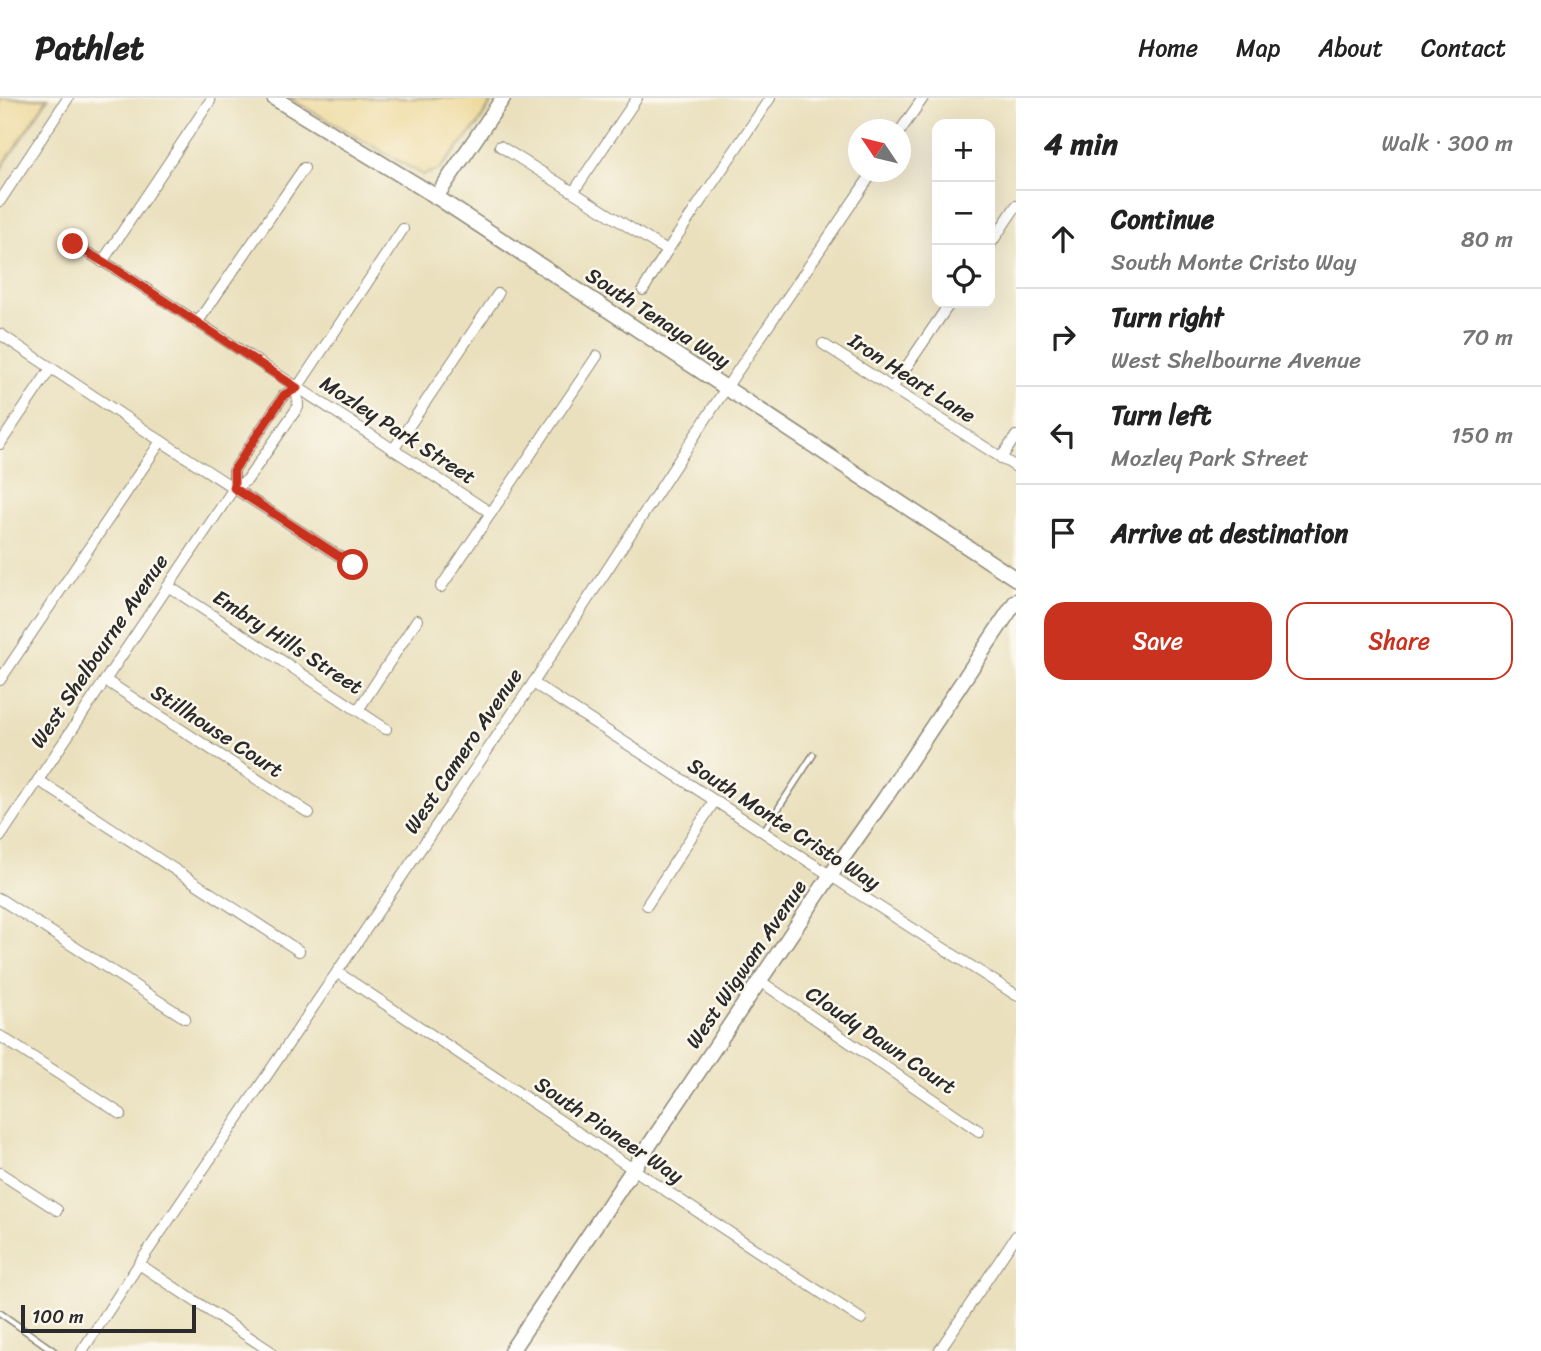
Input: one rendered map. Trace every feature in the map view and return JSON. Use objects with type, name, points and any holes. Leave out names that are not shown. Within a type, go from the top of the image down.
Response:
[{"type":"street","points":[[0,201],[68,98]]},
{"type":"street","name":"South Tenaya Way","points":[[274,98],[436,197],[1016,579]]},
{"type":"street","points":[[436,197],[503,98]]},
{"type":"street","points":[[574,191],[637,98]]},
{"type":"street","points":[[643,290],[770,98]]},
{"type":"street","points":[[909,119],[923,98]]},
{"type":"street","points":[[102,262],[210,101]]},
{"type":"street","points":[[500,146],[667,251]]},
{"type":"street","points":[[197,323],[304,168]]},
{"type":"street","name":"West Camero Avenue","points":[[82,1351],[533,683],[726,388],[866,182]]},
{"type":"street","points":[[995,238],[1016,206]]},
{"type":"street","name":"West Shelbourne Avenue","points":[[234,488],[234,470],[284,395],[297,388],[403,229]]},
{"type":"street","name":"Mozley Park Street","points":[[73,244],[491,513]]},
{"type":"street","points":[[393,450],[498,294]]},
{"type":"street","points":[[892,388],[947,308]]},
{"type":"street","points":[[0,334],[353,565]]},
{"type":"street","name":"Iron Heart Lane","points":[[823,344],[1016,467]]},
{"type":"street","points":[[441,587],[597,356]]},
{"type":"street","points":[[0,444],[51,368]]},
{"type":"street","name":"West Shelbourne Avenue","points":[[0,837],[234,488],[247,480],[298,407],[297,388]]},
{"type":"street","points":[[1001,458],[1016,436]]},
{"type":"street","points":[[0,680],[161,441]]},
{"type":"street","name":"Embry Hills Street","points":[[168,586],[386,729]]},
{"type":"street","name":"West Wigwam Avenue","points":[[511,1351],[1016,601]]},
{"type":"street","points":[[358,710],[417,620]]},
{"type":"street","name":"Stillhouse Court","points":[[105,680],[309,813]]},
{"type":"street","name":"South Monte Cristo Way","points":[[533,683],[714,803],[764,832],[1016,995]]},
{"type":"street","points":[[38,780],[299,951]]},
{"type":"street","points":[[647,905],[714,803]]},
{"type":"street","points":[[0,899],[185,1018]]},
{"type":"street","name":"South Pioneer Way","points":[[337,972],[861,1319]]},
{"type":"street","name":"Cloudy Dawn Court","points":[[760,981],[979,1131]]},
{"type":"street","points":[[0,1036],[121,1114]]},
{"type":"street","points":[[0,1173],[57,1210]]},
{"type":"street","points":[[939,1351],[1016,1236]]},
{"type":"street","points":[[139,1264],[270,1351]]},
{"type":"lane","points":[[764,832],[813,755]]},
{"type":"lane","points":[[0,1313],[54,1351]]},
{"type":"sand","points":[[0,98],[48,98],[0,170]]},
{"type":"sand","points":[[289,98],[494,98],[477,126],[439,170],[423,175]]},
{"type":"route","points":[[73,244],[297,388],[284,395],[234,470],[234,488],[353,565]]}]
